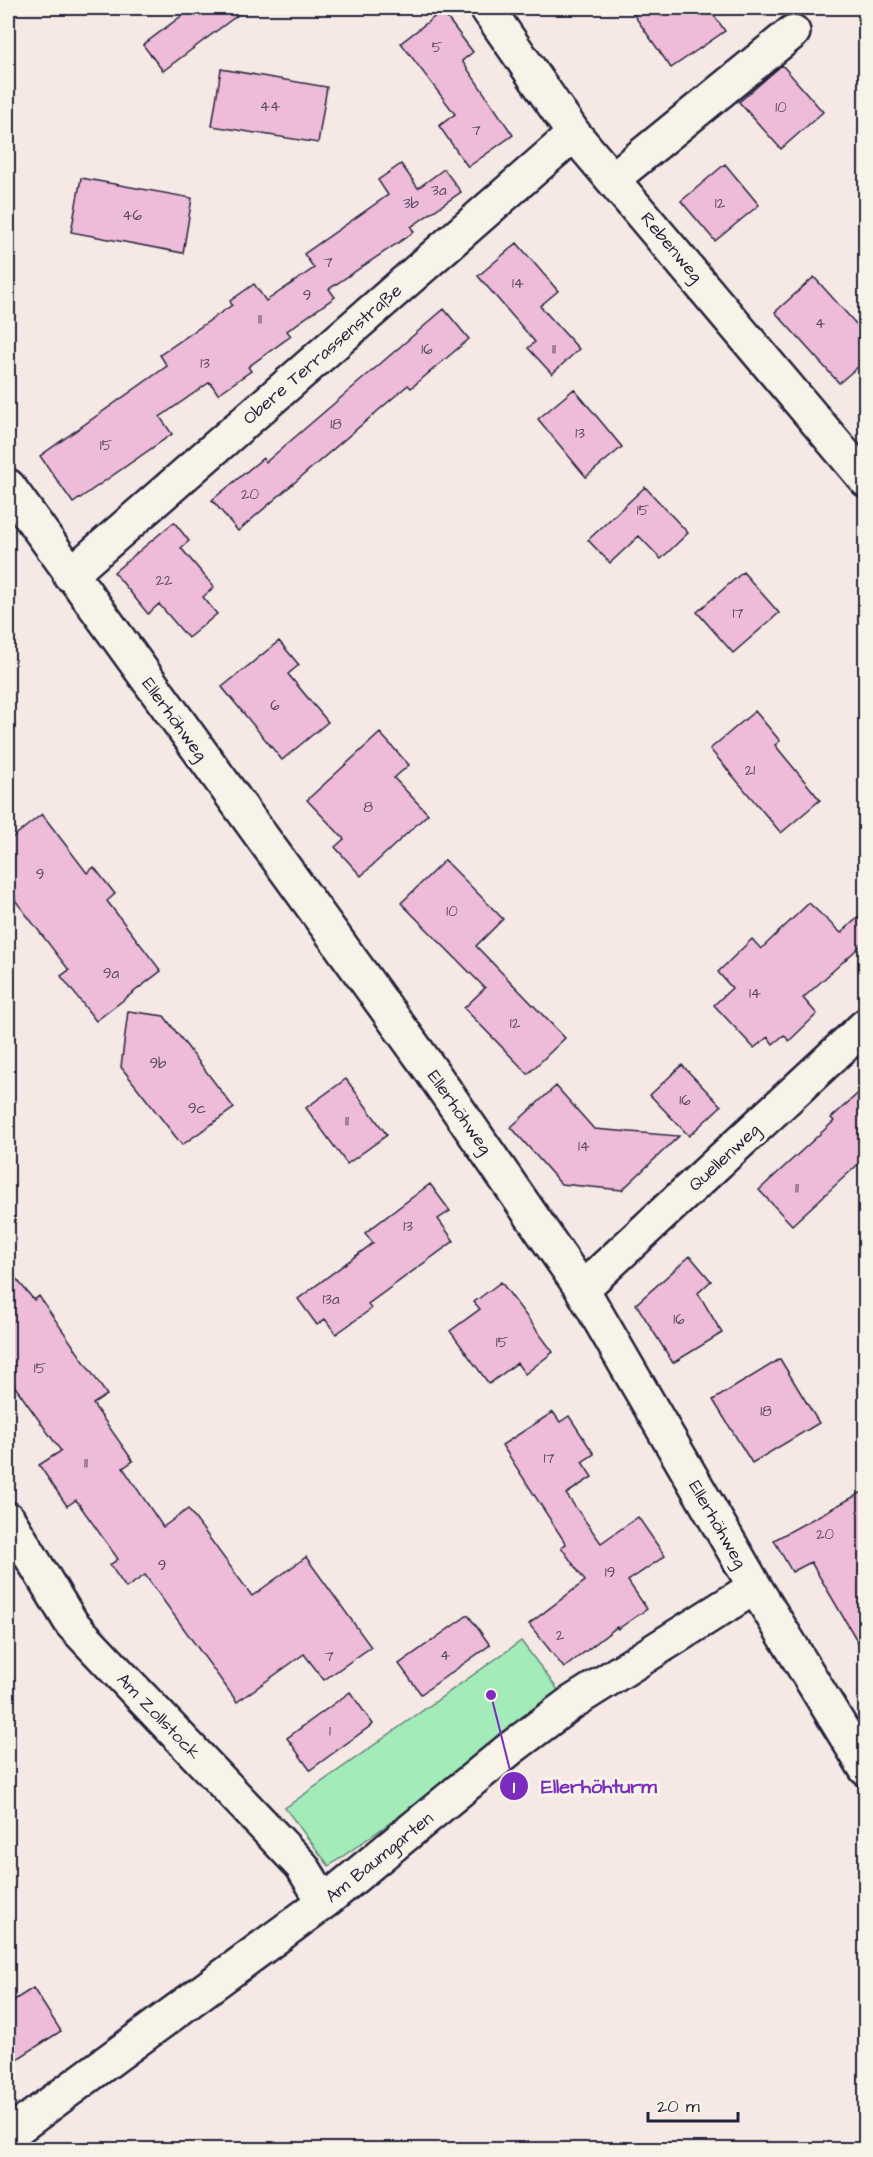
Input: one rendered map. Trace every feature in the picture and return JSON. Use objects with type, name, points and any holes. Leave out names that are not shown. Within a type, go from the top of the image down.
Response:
[{"type":"street","name":"Rebenweg","points":[[487,8],[574,134],[614,178],[866,480]]},
{"type":"street","points":[[614,178],[793,32]]},
{"type":"street","name":"Obere Terrassenstraße","points":[[70,574],[574,134]]},
{"type":"street","name":"Ellerhöhweg","points":[[8,486],[430,1069],[582,1289],[755,1587],[866,1769]]},
{"type":"street","name":"Quellenweg","points":[[582,1289],[866,1025]]},
{"type":"street","name":"Am Zollstock","points":[[8,1519],[72,1624],[302,1866],[324,1902]]},
{"type":"street","name":"Am Baumgarten","points":[[8,2134],[324,1902],[511,1748],[571,1703],[755,1587]]},
{"type":"green space","points":[[521,1641],[565,1699],[329,1866],[285,1808]]},
{"type":"building","points":[[192,8],[247,8],[163,71],[143,45]]},
{"type":"building","points":[[629,8],[709,8],[725,31],[671,68]]},
{"type":"building","points":[[442,11],[473,52],[462,61],[513,135],[468,167],[439,126],[455,114],[401,43]]},
{"type":"building","points":[[782,65],[823,112],[781,149],[739,102]]},
{"type":"building","points":[[221,69],[327,87],[318,143],[212,126]]},
{"type":"building","points":[[401,164],[418,188],[444,169],[461,192],[411,227],[414,232],[329,289],[335,297],[287,331],[291,336],[248,367],[251,371],[218,394],[210,382],[160,417],[172,434],[73,503],[40,456],[167,366],[160,355],[232,305],[230,301],[254,284],[266,301],[314,268],[304,254],[388,195],[378,180]]},
{"type":"building","points":[[725,164],[759,205],[715,241],[681,201]]},
{"type":"building","points":[[81,178],[192,198],[183,253],[71,232]]},
{"type":"building","points":[[517,243],[558,291],[540,306],[579,349],[552,374],[528,348],[535,342],[478,276]]},
{"type":"building","points":[[814,277],[866,335],[866,360],[839,383],[775,312]]},
{"type":"building","points":[[444,309],[469,339],[411,388],[408,385],[238,531],[212,500],[263,458],[266,462]]},
{"type":"building","points":[[574,389],[622,447],[586,477],[538,419]]},
{"type":"building","points":[[645,487],[688,533],[661,559],[639,536],[610,563],[588,540]]},
{"type":"building","points":[[174,522],[189,541],[181,548],[214,587],[203,597],[217,614],[188,638],[159,604],[148,614],[114,572]]},
{"type":"building","points":[[743,572],[779,613],[733,653],[697,612]]},
{"type":"building","points":[[279,641],[299,665],[288,674],[328,722],[282,760],[222,687]]},
{"type":"building","points":[[755,711],[780,741],[775,745],[820,800],[781,833],[710,749]]},
{"type":"building","points":[[380,733],[409,765],[394,778],[428,814],[361,876],[335,847],[344,839],[307,800]]},
{"type":"building","points":[[42,814],[87,873],[94,867],[115,894],[107,901],[161,971],[96,1021],[61,976],[69,970],[8,891],[8,841]]},
{"type":"building","points":[[445,860],[503,919],[476,946],[565,1038],[528,1074],[464,1008],[485,988],[401,903]]},
{"type":"building","points":[[809,903],[841,933],[866,910],[866,941],[803,998],[817,1014],[789,1041],[784,1035],[773,1044],[768,1037],[754,1048],[714,1005],[732,988],[718,972],[752,939],[761,949]]},
{"type":"building","points":[[128,1011],[164,1016],[234,1108],[182,1145],[121,1067]]},
{"type":"building","points":[[682,1065],[721,1106],[689,1136],[650,1095]]},
{"type":"building","points":[[346,1079],[387,1135],[347,1164],[306,1108]]},
{"type":"building","points":[[556,1086],[594,1129],[679,1136],[622,1190],[561,1184],[511,1127]]},
{"type":"building","points":[[866,1086],[866,1157],[792,1225],[759,1190],[834,1121],[831,1118]]},
{"type":"building","points":[[430,1184],[450,1211],[438,1219],[454,1241],[368,1304],[371,1309],[336,1334],[325,1319],[317,1325],[298,1299],[373,1243],[365,1233]]},
{"type":"building","points":[[690,1256],[711,1281],[698,1293],[722,1333],[673,1363],[636,1304]]},
{"type":"building","points":[[8,1269],[34,1300],[39,1296],[107,1395],[93,1404],[133,1461],[123,1468],[163,1527],[188,1509],[252,1596],[306,1557],[371,1647],[324,1680],[304,1654],[237,1702],[145,1575],[126,1588],[110,1565],[118,1559],[76,1500],[67,1506],[39,1465],[61,1451],[8,1377]]},
{"type":"building","points":[[501,1282],[553,1352],[525,1374],[517,1363],[489,1384],[450,1331],[480,1309],[474,1302]]},
{"type":"building","points":[[780,1359],[819,1423],[752,1463],[713,1400]]},
{"type":"building","points":[[553,1412],[560,1422],[569,1416],[594,1454],[582,1462],[592,1477],[566,1494],[601,1543],[638,1517],[665,1556],[628,1581],[647,1609],[618,1629],[617,1627],[564,1668],[529,1624],[585,1581],[561,1547],[566,1544],[502,1445]]},
{"type":"building","points":[[866,1490],[866,1656],[811,1562],[792,1572],[774,1540]]},
{"type":"building","points":[[468,1615],[490,1645],[421,1694],[399,1664]]},
{"type":"building","points":[[350,1692],[373,1724],[310,1770],[287,1738]]},
{"type":"building","points":[[33,1988],[61,2031],[8,2065],[8,2004]]},
{"type":"place","name":"Ellerhöhturm","points":[[491,1695]]}]
